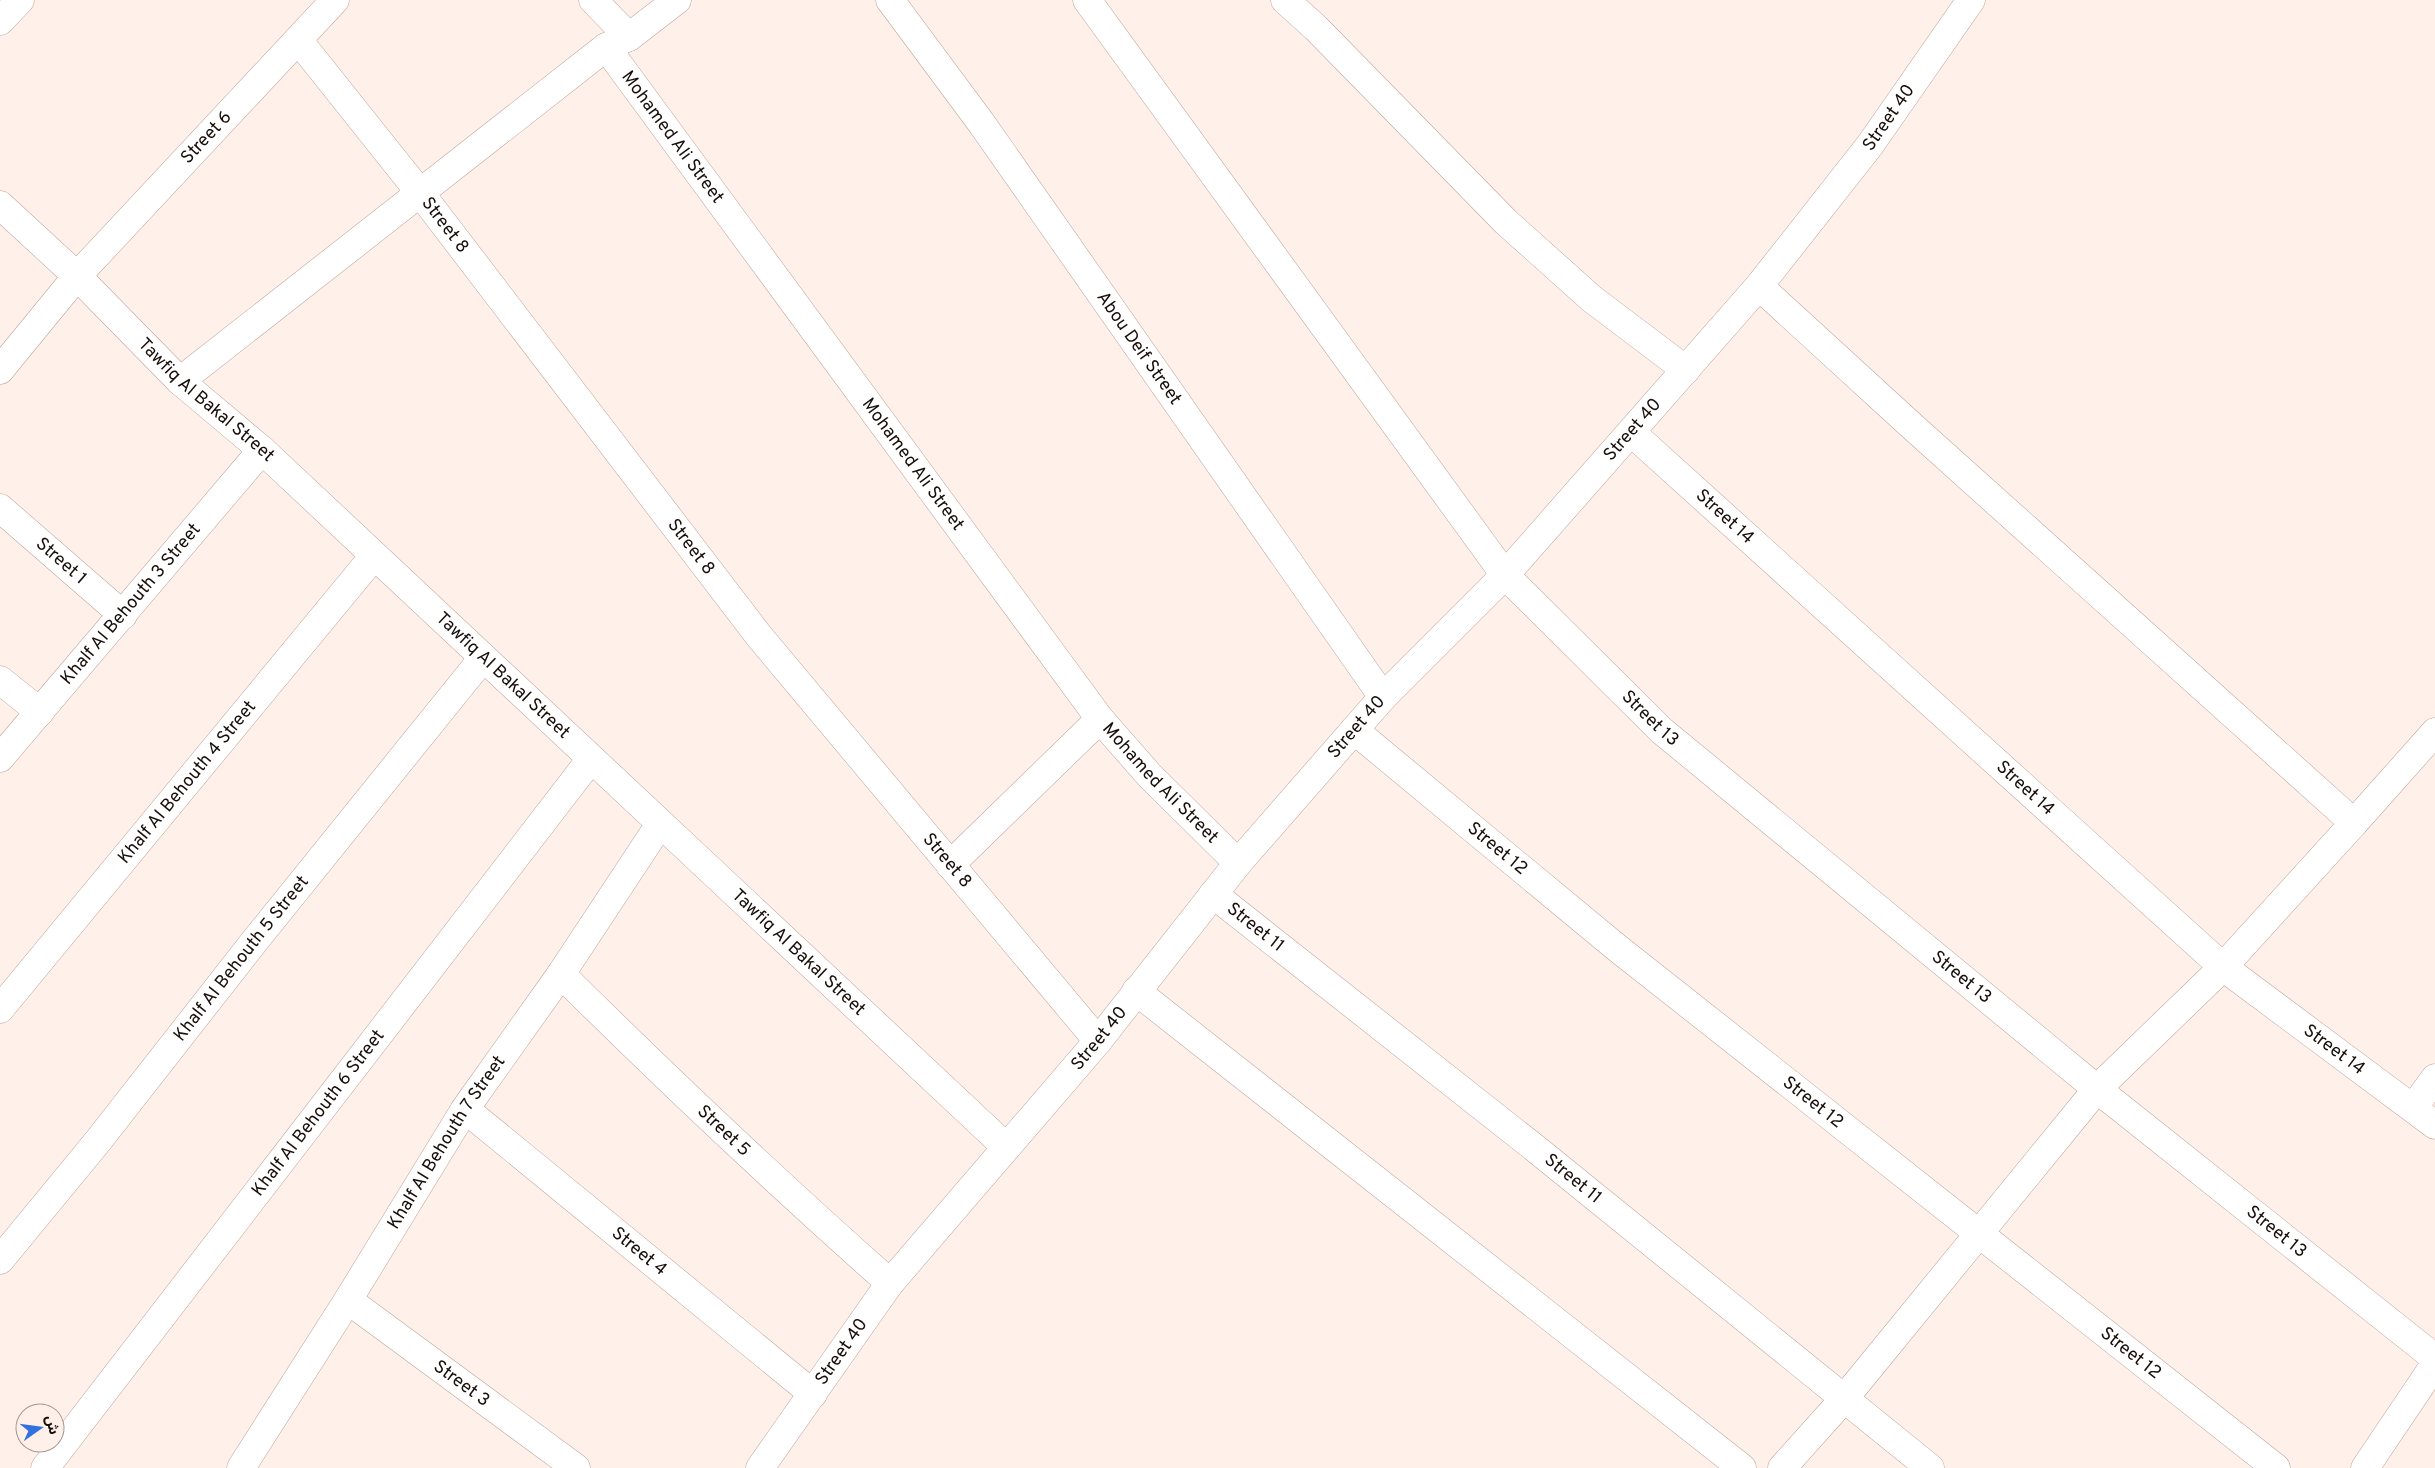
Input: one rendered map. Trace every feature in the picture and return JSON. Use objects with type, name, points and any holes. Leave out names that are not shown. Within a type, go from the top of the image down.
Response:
[{"type":"street","points":[[0,21],[20,0]]},
{"type":"street","name":"Street 6","points":[[0,370],[77,276],[299,41],[335,0]]},
{"type":"street","name":"Mohamed Ali Street","points":[[593,0],[617,42],[1100,718],[1150,776],[1238,863]]},
{"type":"street","points":[[180,381],[617,42],[677,0]]},
{"type":"street","name":"Abou Deif Street","points":[[890,0],[982,124],[1383,697]]},
{"type":"street","name":"Street 13","points":[[1087,0],[1505,575],[1662,731],[2097,1089],[2435,1358]]},
{"type":"street","points":[[1285,0],[1316,28],[1506,222],[1592,299],[1686,370]]},
{"type":"street","name":"Street 40","points":[[760,1468],[890,1283],[1005,1146],[1098,1040],[1238,863],[1383,697],[1505,575],[1632,433],[1759,286],[1870,145],[1971,0]]},
{"type":"street","name":"Street 8","points":[[299,41],[421,194],[759,636],[950,866],[1098,1040]]},
{"type":"street","name":"Tawfiq Al Bakal Street","points":[[0,205],[77,276],[180,381],[262,450],[1005,1146]]},
{"type":"street","points":[[1759,286],[2354,823]]},
{"type":"street","name":"Street 14","points":[[1632,433],[2222,967],[2435,1125]]},
{"type":"street","name":"Khalf Al Behouth 3 Street","points":[[0,758],[262,450]]},
{"type":"street","name":"Street 1","points":[[0,508],[123,615]]},
{"type":"street","name":"Khalf Al Behouth 4 Street","points":[[0,1009],[374,556]]},
{"type":"street","name":"Khalf Al Behouth 5 Street","points":[[0,1260],[98,1141],[256,938],[483,658]]},
{"type":"street","points":[[0,680],[40,712]]},
{"type":"street","points":[[950,866],[1100,718]]},
{"type":"street","name":"Street 12","points":[[1354,730],[1616,947],[2276,1468]]},
{"type":"street","points":[[1782,1468],[1843,1400],[2097,1089],[2222,967],[2295,890],[2435,732]]},
{"type":"street","name":"Khalf Al Behouth 6 Street","points":[[45,1468],[591,759]]},
{"type":"street","name":"Khalf Al Behouth 7 Street","points":[[242,1468],[465,1109],[561,974],[660,824]]},
{"type":"street","name":"Street 11","points":[[1213,894],[1536,1149],[1843,1400],[1930,1468]]},
{"type":"street","name":"Street 5","points":[[561,974],[707,1118],[890,1283]]},
{"type":"street","points":[[1136,991],[1742,1468]]},
{"type":"street","points":[[2413,1108],[2435,1078]]},
{"type":"street","name":"Street 4","points":[[465,1109],[813,1394]]},
{"type":"street","name":"Street 3","points":[[348,1300],[576,1468]]},
{"type":"street","points":[[2365,1468],[2435,1364]]}]
